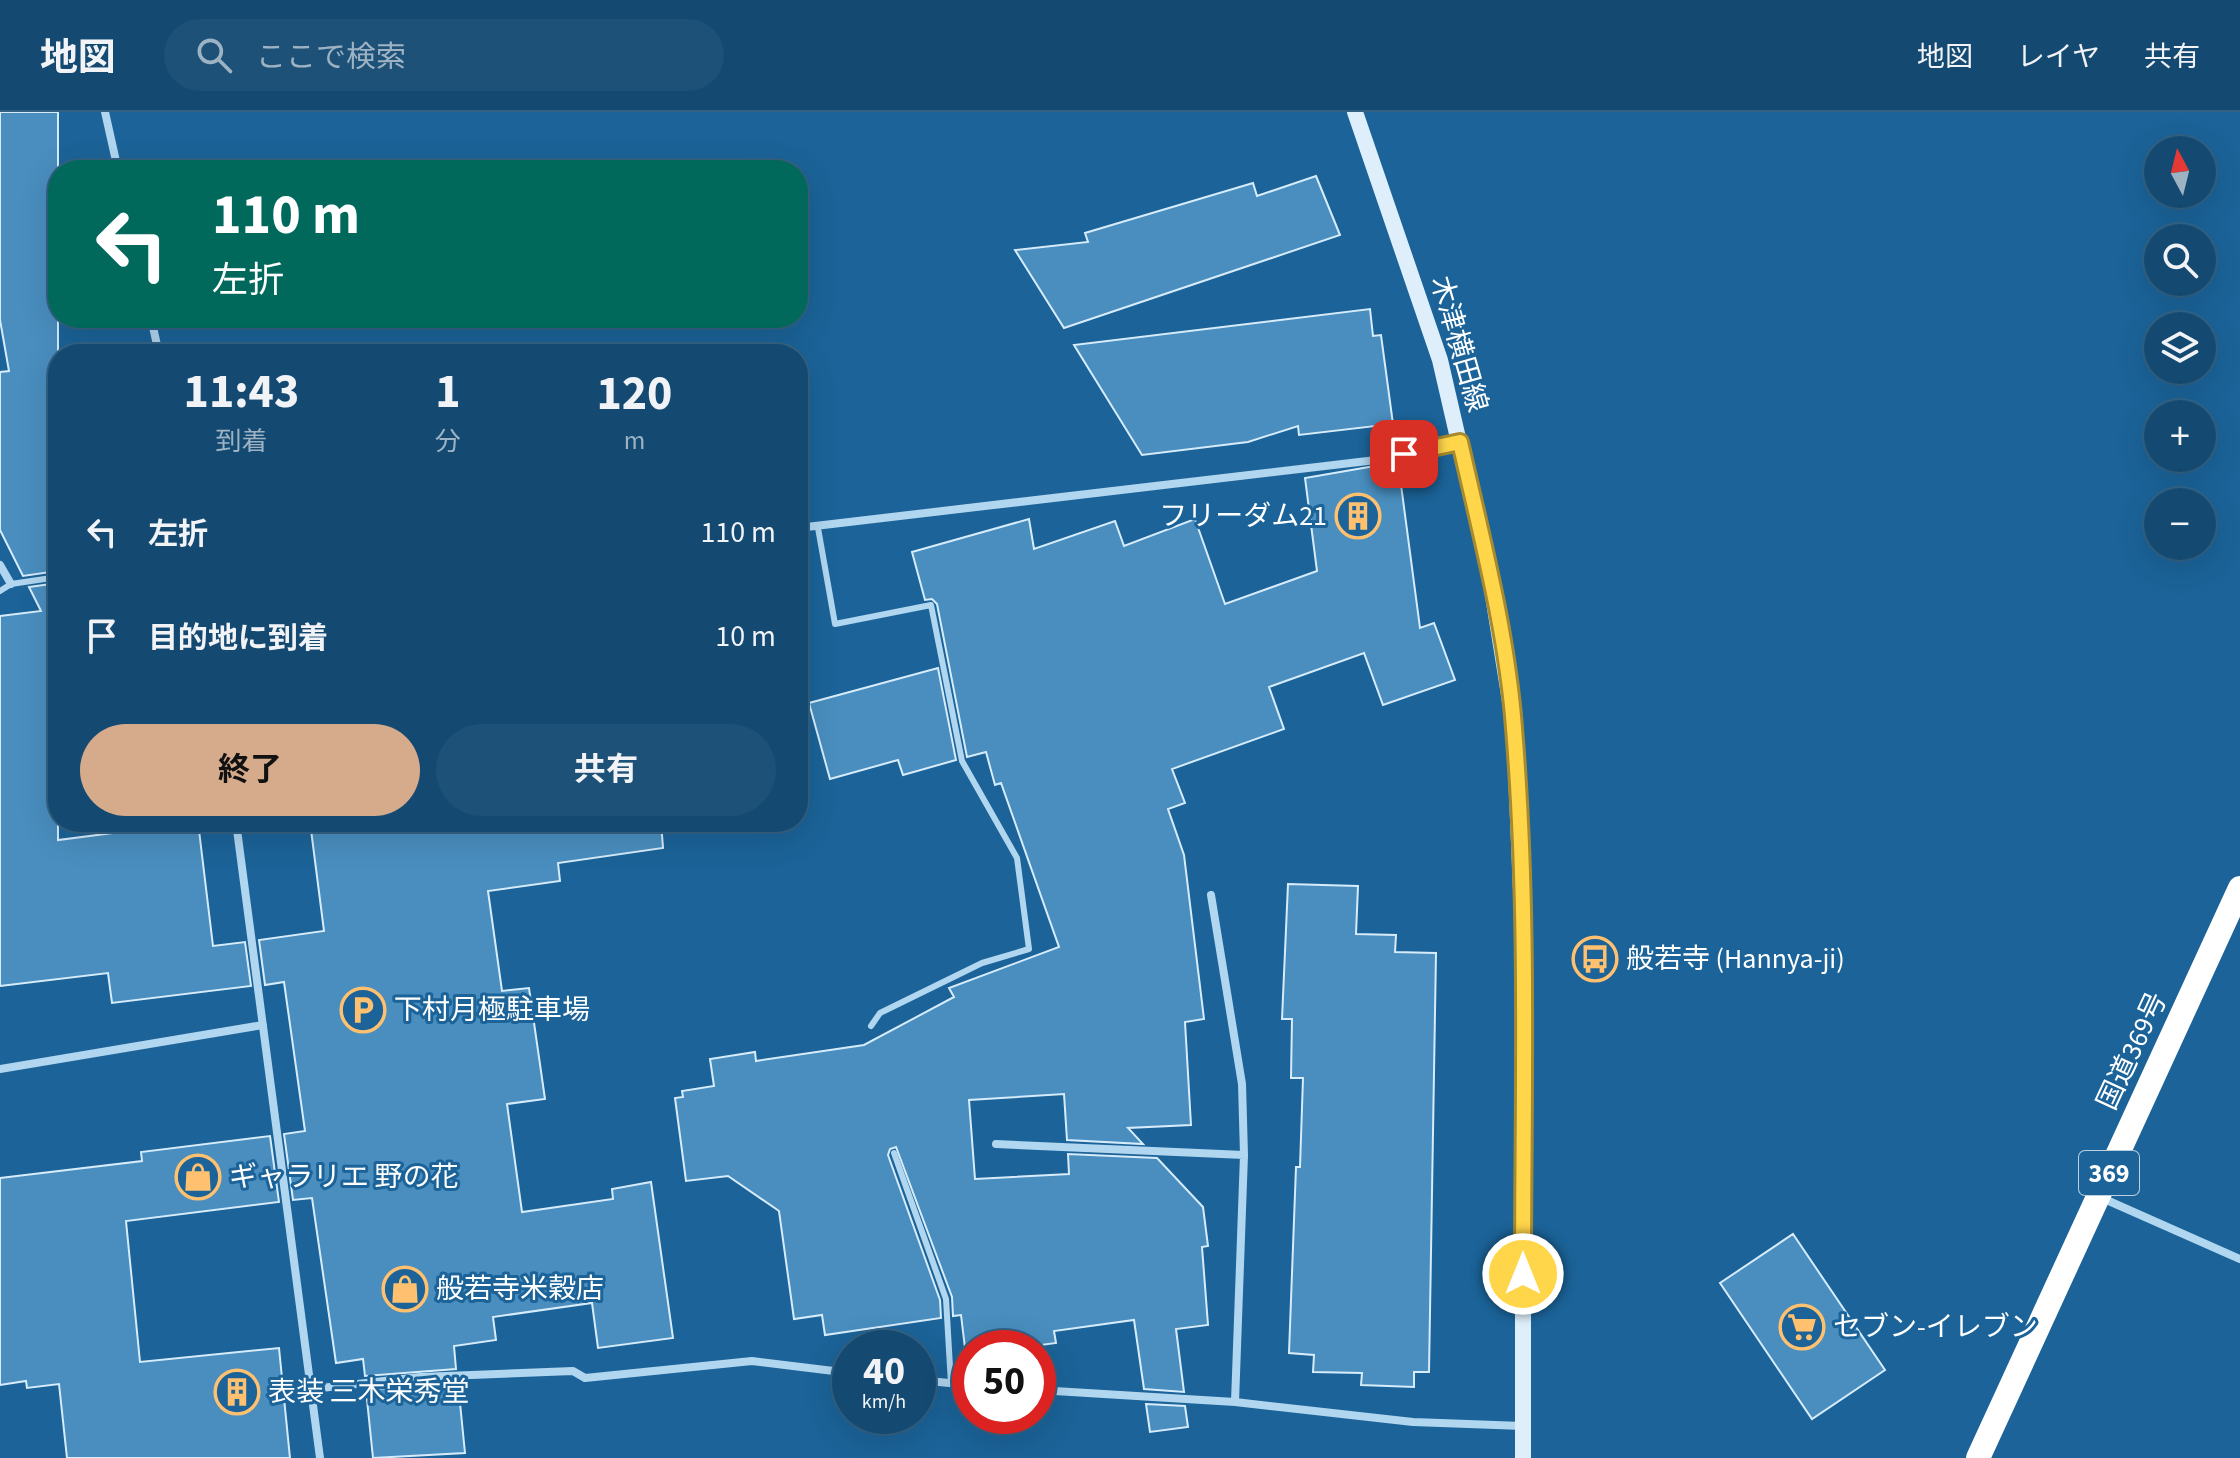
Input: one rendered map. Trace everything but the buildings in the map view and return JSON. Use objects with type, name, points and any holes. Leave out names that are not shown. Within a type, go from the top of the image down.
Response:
[{"type":"highway","name":"国道369号","points":[[1978,1458],[2240,888]]},
{"type":"main road","name":"木津横田線","points":[[1355,112],[1440,360],[1490,577],[1514,726],[1523,937],[1523,1458]]},
{"type":"street","points":[[105,112],[116,160]]},
{"type":"street","points":[[808,528],[1376,460],[1460,442]]},
{"type":"street","points":[[0,565],[11,584]]},
{"type":"street","points":[[237,832],[320,1458]]},
{"type":"street","points":[[1211,895],[1242,1084],[1244,1155],[1235,1402]]},
{"type":"street","points":[[0,1069],[263,1025]]},
{"type":"street","points":[[996,1144],[1244,1155]]},
{"type":"street","points":[[2098,1196],[2240,1259]]},
{"type":"street","points":[[312,1389],[420,1377],[559,1371],[573,1371],[585,1378],[752,1361],[832,1371]]},
{"type":"street","points":[[936,1382],[951,1384]]},
{"type":"street","points":[[1056,1391],[1235,1402],[1413,1422],[1523,1426]]},
{"type":"lane","points":[[818,528],[835,624],[931,605],[962,761],[1017,858],[1029,949],[982,963],[880,1013],[871,1026]]},
{"type":"lane","points":[[0,591],[11,584],[48,578]]},
{"type":"lane","points":[[894,1153],[946,1299],[951,1384]]},
{"type":"place","name":"フリーダム21","points":[[1358,516]]},
{"type":"place","name":"般若寺 (Hannya-ji)","points":[[1595,959]]},
{"type":"place","name":"下村月極駐車場","points":[[363,1010]]},
{"type":"place","name":"ギャラリエ 野の花","points":[[198,1177]]},
{"type":"place","name":"般若寺米穀店","points":[[405,1289]]},
{"type":"place","name":"セブン-イレブン","points":[[1802,1327]]},
{"type":"place","name":"表装 三木栄秀堂","points":[[237,1392]]},
{"type":"route","points":[[1404,454],[1460,442],[1490,577],[1514,726],[1523,937],[1523,1274]]}]
